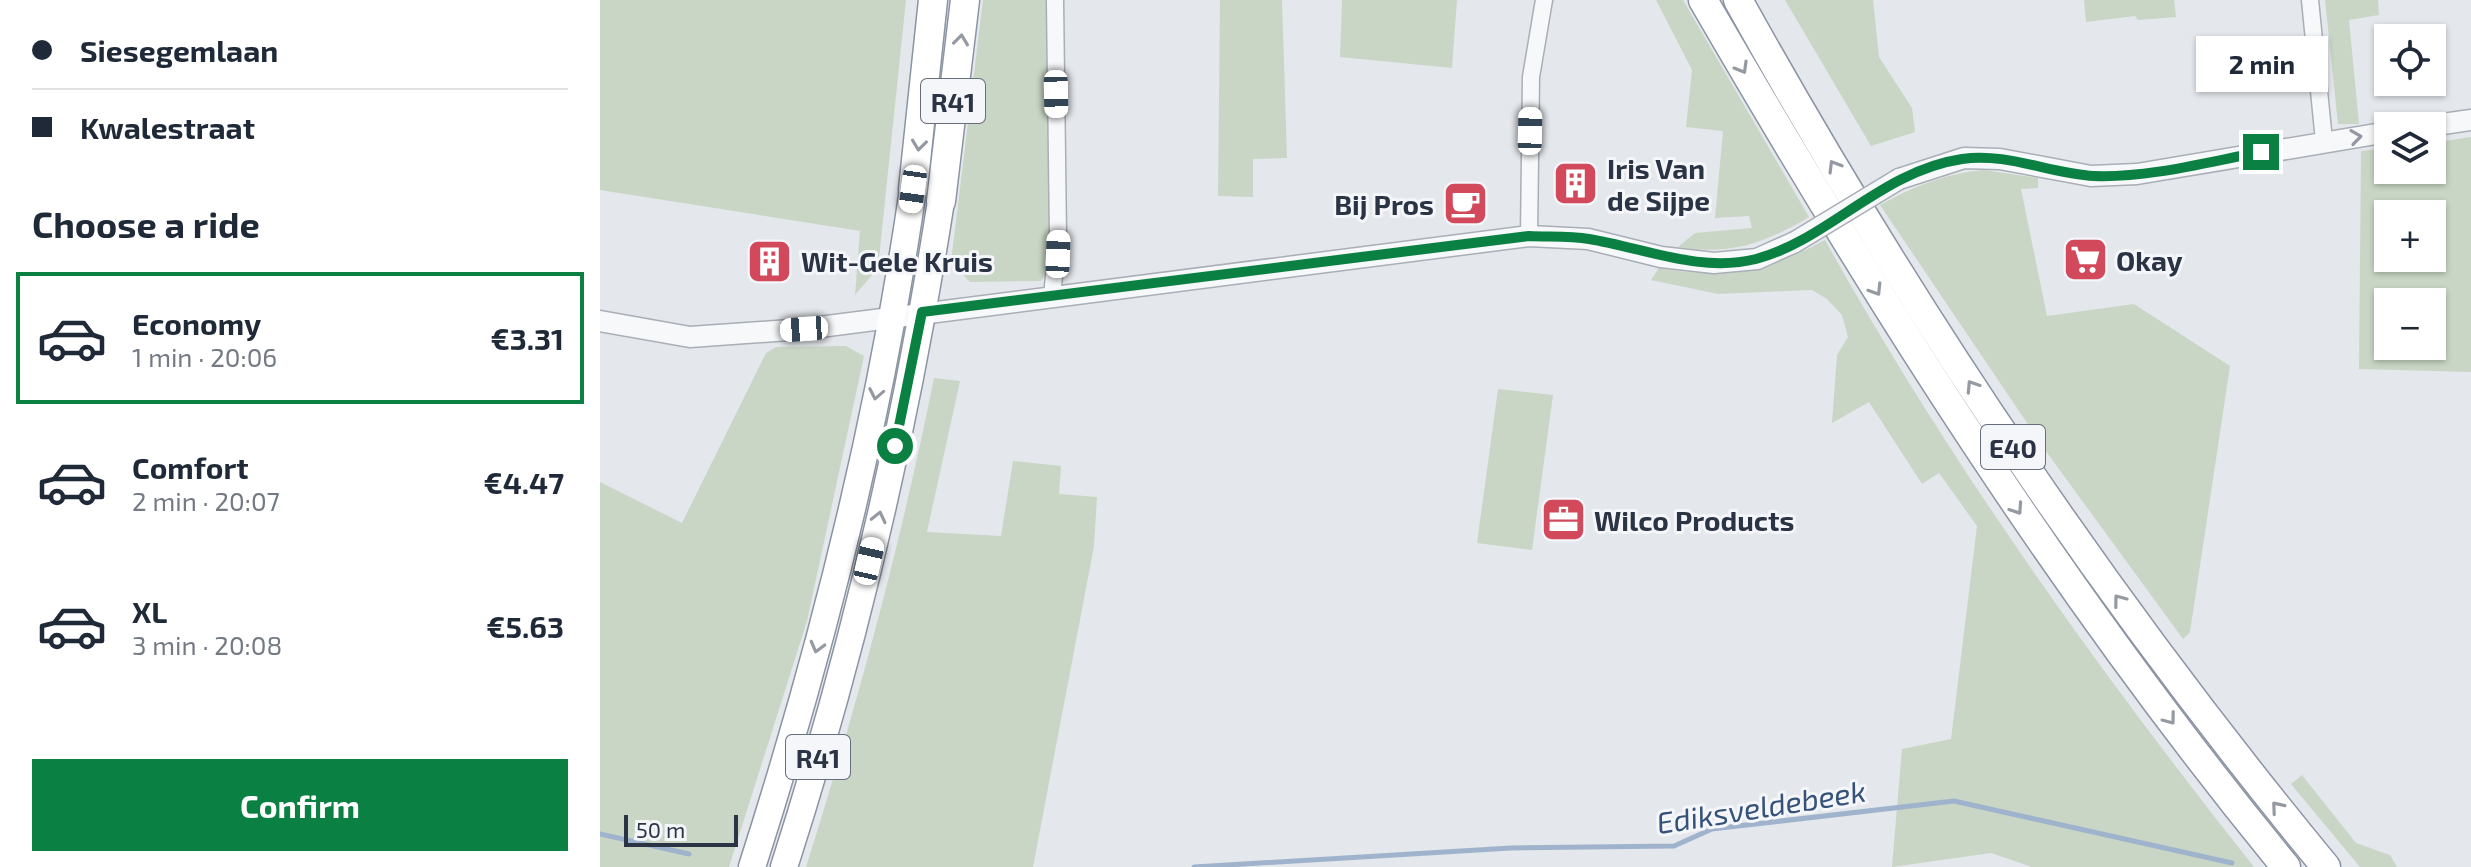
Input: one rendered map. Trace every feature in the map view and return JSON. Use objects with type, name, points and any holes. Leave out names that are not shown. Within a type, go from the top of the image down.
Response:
[{"type":"highway","name":"R41","points":[[752,867],[823,628],[892,318],[913,189],[933,0]]},
{"type":"highway","name":"R41","points":[[784,867],[849,647],[922,312],[941,201],[965,0]]},
{"type":"highway","name":"E40","points":[[1703,0],[1852,252],[2058,570],[2286,867]]},
{"type":"highway","name":"E40","points":[[1738,0],[1879,240],[2049,501],[2257,783],[2326,867]]},
{"type":"street","points":[[1052,296],[1058,237],[1055,0]]},
{"type":"street","points":[[1529,236],[1531,77],[1544,0]]},
{"type":"street","points":[[2310,0],[2324,141]]},
{"type":"street","points":[[2446,124],[2471,120]]},
{"type":"street","points":[[600,321],[690,337],[804,329],[1529,236],[1588,239],[1661,257],[1714,263],[1757,259],[1795,242],[1899,179],[1964,158],[2000,159],[2091,176],[2137,174],[2374,134]]},
{"type":"green space","points":[[600,0],[906,0],[878,268],[855,295],[860,231],[600,190]]},
{"type":"green space","points":[[983,0],[1048,0],[1053,264],[1041,281],[970,282],[951,262]]},
{"type":"green space","points":[[1220,0],[1282,0],[1287,158],[1253,159],[1253,197],[1218,196]]},
{"type":"green space","points":[[1342,0],[1457,0],[1452,68],[1340,57]]},
{"type":"green space","points":[[1656,0],[1683,0],[1809,217],[1777,234],[1746,245],[1714,250],[1678,247],[1695,233],[1752,228],[1749,216],[1715,218],[1723,131],[1686,127],[1692,70]]},
{"type":"green space","points":[[1785,0],[1873,0],[1879,57],[1912,108],[1915,132],[1871,146]]},
{"type":"green space","points":[[2084,0],[2174,0],[2176,17],[2138,20],[2135,16],[2086,22]]},
{"type":"green space","points":[[2325,0],[2378,0],[2379,15],[2349,20],[2359,124],[2338,124]]},
{"type":"green space","points":[[2471,137],[2471,372],[2359,369],[2361,151],[2374,150],[2374,184],[2446,184],[2446,141]]},
{"type":"green space","points":[[1984,170],[2038,178],[2038,188],[2021,189],[2047,316],[2134,304],[2230,366],[2190,632],[2183,639],[2048,454],[1880,205],[1930,182]]},
{"type":"green space","points":[[1825,240],[1922,403],[2027,562],[2138,717],[2254,867],[2032,867],[1991,853],[1892,867],[1902,749],[1951,739],[1977,526],[1939,473],[1922,484],[1869,402],[1832,423],[1837,355],[1848,337],[1842,315],[1827,299],[1812,290],[1718,294],[1651,280],[1659,268],[1724,272],[1765,265]]},
{"type":"green space","points":[[846,346],[864,356],[807,621],[729,867],[600,867],[600,482],[682,523],[766,353],[776,347]]},
{"type":"green space","points":[[934,378],[960,381],[927,532],[1001,536],[1013,461],[1061,466],[1059,494],[1097,497],[1094,546],[1033,867],[806,867],[877,624]]},
{"type":"green space","points":[[1498,389],[1553,395],[1532,550],[1477,543]]},
{"type":"green space","points":[[2302,775],[2356,843],[2390,855],[2397,867],[2360,867],[2291,784]]},
{"type":"waterway","name":"Ediksveldebeek","points":[[1194,867],[1511,848],[1674,846],[1712,829],[1954,801],[2232,863]]},
{"type":"waterway","name":"Ediksveldebeek","points":[[600,834],[689,854]]},
{"type":"place","name":"Iris Van de Sijpe","points":[[1576,184]]},
{"type":"place","name":"Bij Pros","points":[[1465,204]]},
{"type":"place","name":"Okay","points":[[2085,260]]},
{"type":"place","name":"Wit-Gele Kruis","points":[[770,261]]},
{"type":"place","name":"Wilco Products","points":[[1563,520]]},
{"type":"route","points":[[895,446],[922,312],[1529,236],[1588,239],[1661,257],[1714,263],[1757,259],[1795,242],[1899,179],[1964,158],[2000,159],[2091,176],[2137,174],[2261,152]]}]
